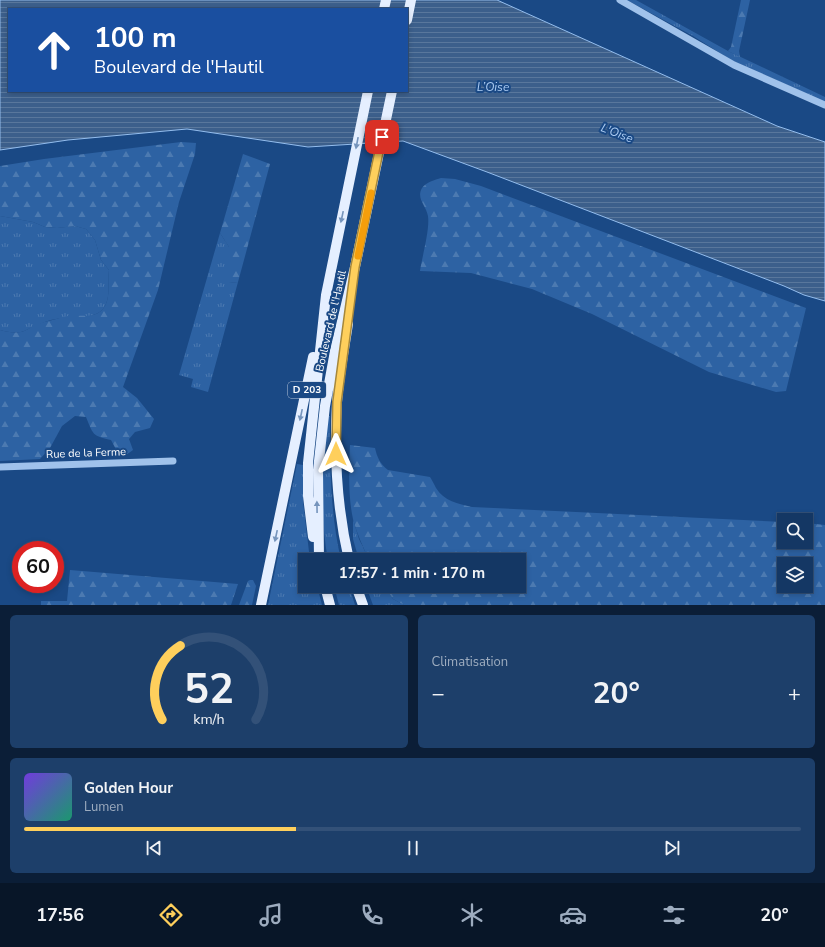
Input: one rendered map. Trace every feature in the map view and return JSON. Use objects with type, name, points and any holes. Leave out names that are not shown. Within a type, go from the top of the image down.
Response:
[{"type":"main road","points":[[408,15],[411,0]]},
{"type":"main road","name":"Boulevard de l'Hautil","points":[[317,553],[309,516],[307,477],[313,412],[326,295],[368,92]]},
{"type":"main road","name":"Boulevard de l'Hautil","points":[[319,553],[317,498],[318,470],[321,437],[330,378],[392,92]]},
{"type":"main road","name":"D 203","points":[[348,553],[339,497],[336,468],[336,440],[337,402],[355,267]]},
{"type":"main road","name":"D 203","points":[[262,605],[326,295]]},
{"type":"main road","points":[[327,593],[330,605]]},
{"type":"main road","points":[[359,593],[363,605]]},
{"type":"street","points":[[620,0],[734,65],[825,105]]},
{"type":"street","name":"Rue de la Ferme","points":[[0,467],[173,461]]},
{"type":"green space","points":[[627,0],[636,0],[728,51],[825,97],[825,102],[731,60],[693,36]]},
{"type":"green space","points":[[741,0],[750,0],[739,51],[740,57],[728,51],[731,47]]},
{"type":"green space","points":[[181,142],[196,143],[195,154],[179,202],[158,290],[123,387],[137,398],[154,419],[150,428],[135,432],[129,439],[133,450],[126,455],[119,455],[111,440],[100,437],[92,431],[86,417],[75,416],[62,426],[50,448],[40,459],[0,461],[0,330],[21,332],[35,325],[68,316],[89,316],[101,311],[107,302],[108,297],[109,270],[101,260],[95,240],[86,229],[75,226],[57,228],[45,227],[33,222],[0,216],[0,166]]},
{"type":"green space","points":[[243,154],[270,164],[238,282],[229,283],[229,247],[220,233]]},
{"type":"green space","points":[[441,178],[455,179],[481,186],[806,308],[786,391],[776,392],[709,372],[592,314],[532,289],[471,273],[420,271],[427,236],[428,216],[421,199],[420,192],[426,184]]},
{"type":"green space","points":[[0,216],[33,222],[45,227],[57,228],[75,226],[86,229],[95,240],[101,260],[109,270],[108,297],[107,302],[101,311],[91,316],[51,320],[21,332],[0,330]]},
{"type":"green space","points":[[220,233],[229,247],[229,283],[238,282],[208,392],[191,387],[193,379],[179,375]]},
{"type":"green space","points":[[327,416],[330,416],[333,506],[339,553],[327,553],[325,542],[323,524],[324,452]]},
{"type":"green space","points":[[350,445],[375,448],[379,460],[388,470],[430,477],[439,492],[447,499],[472,507],[777,522],[777,549],[813,549],[813,524],[825,525],[825,605],[404,605],[393,599],[389,593],[526,593],[526,553],[366,553],[358,535],[351,510],[349,473]]},
{"type":"green space","points":[[297,464],[303,465],[303,502],[309,553],[298,553],[298,593],[319,593],[322,605],[268,605]]},
{"type":"green space","points":[[353,519],[359,539],[366,553],[357,553],[353,539]]},
{"type":"green space","points":[[70,570],[238,584],[231,605],[41,605],[41,601],[67,601]]},
{"type":"green space","points":[[253,580],[256,586],[252,605],[239,605],[248,581]]},
{"type":"green space","points":[[336,593],[351,593],[355,605],[339,605]]},
{"type":"green space","points":[[369,593],[389,593],[393,599],[404,605],[373,605]]},
{"type":"water","name":"L’Oise","points":[[0,0],[497,0],[777,126],[825,142],[825,301],[804,295],[784,286],[403,141],[308,147],[187,129],[68,140],[0,150]]},
{"type":"slow traffic","points":[[358,256],[371,193]]},
{"type":"route","points":[[336,454],[337,402],[355,267],[382,137]]},
{"type":"water label","name":"L'Oise","points":[[617,133]]}]
